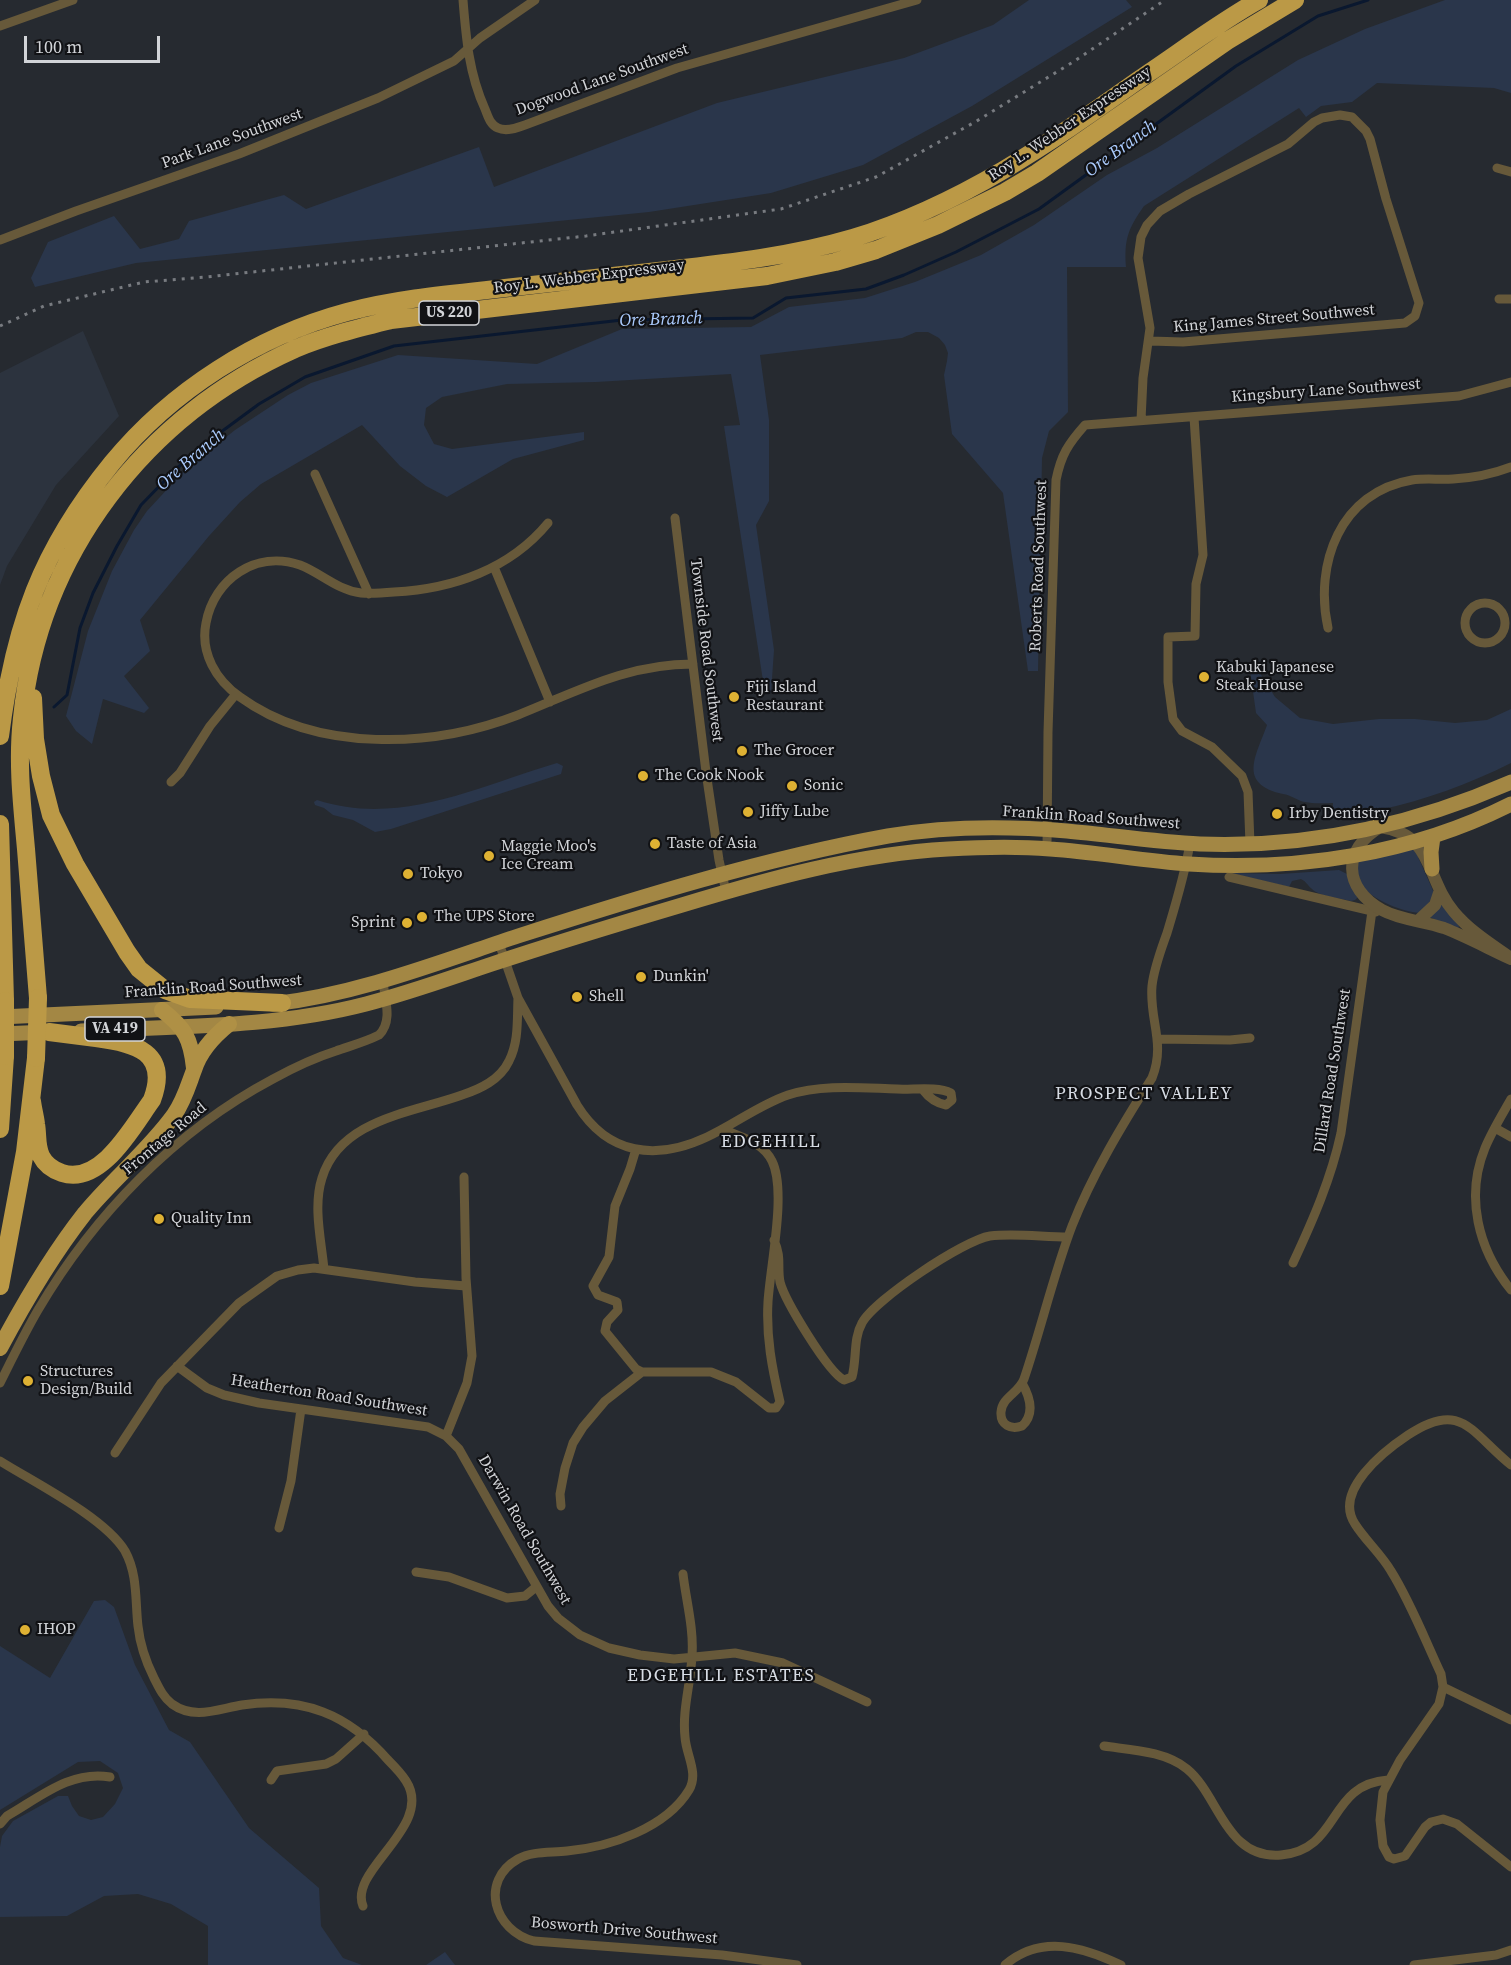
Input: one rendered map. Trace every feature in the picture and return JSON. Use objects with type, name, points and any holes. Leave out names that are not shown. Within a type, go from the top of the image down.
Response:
[{"type":"highway","name":"Roy L. Webber Expressway","points":[[0,736],[12,664],[23,620],[57,541],[91,490],[124,449],[169,405],[199,383],[257,347],[321,320],[347,312],[393,303],[440,295],[766,258],[814,248],[887,226],[960,196],[984,183],[1044,145],[1216,26],[1259,0]]},
{"type":"highway","name":"Roy L. Webber Expressway","points":[[0,1286],[23,1162],[36,1058],[38,998],[20,777],[22,717],[32,658],[51,600],[82,537],[112,490],[147,449],[184,416],[237,380],[267,362],[316,341],[391,320],[767,276],[824,265],[876,249],[938,225],[1005,192],[1046,167],[1227,41],[1295,0]]},
{"type":"highway","points":[[0,674],[23,620]]},
{"type":"highway","points":[[32,658],[35,739],[46,800],[71,856],[139,969],[151,980],[177,995],[206,1001],[282,1003]]},
{"type":"highway","points":[[0,825],[5,1056],[0,1129]]},
{"type":"highway","points":[[162,1010],[181,1026],[191,1044],[194,1068]]},
{"type":"highway","points":[[0,1348],[42,1274],[72,1230],[175,1114],[187,1092],[194,1068],[212,1038],[229,1024]]},
{"type":"highway","points":[[32,1101],[39,1149],[45,1162],[58,1172],[78,1175],[88,1172],[106,1160],[152,1100],[156,1089],[156,1071],[153,1061],[143,1049],[120,1041],[49,1032]]},
{"type":"main road","name":"Franklin Road Southwest","points":[[3,1009],[162,1010],[282,1003],[324,996],[383,982],[499,943],[722,874],[826,848],[906,834],[959,830],[1048,830],[1190,843],[1251,844],[1325,837],[1380,827],[1445,808],[1511,782]]},
{"type":"main road","name":"Franklin Road Southwest","points":[[229,1024],[308,1016],[385,999],[625,921],[726,892],[838,864],[902,853],[984,847],[1047,848],[1186,864],[1283,865],[1353,856],[1415,842],[1433,837],[1511,804]]},
{"type":"main road","points":[[1432,869],[1433,837]]},
{"type":"main road","name":"VA 419","points":[[0,1034],[229,1024]]},
{"type":"street","points":[[0,26],[73,0]]},
{"type":"street","name":"Dogwood Lane Southwest","points":[[463,0],[468,50],[480,98],[491,122],[498,128],[505,129],[525,125],[637,81],[677,68],[917,0]]},
{"type":"street","name":"Park Lane Southwest","points":[[0,240],[318,123],[378,98],[454,61],[480,38],[535,0]]},
{"type":"street","name":"King James Street Southwest","points":[[1340,115],[1352,117],[1358,121],[1370,139],[1386,199],[1419,303],[1418,310],[1410,320],[1400,323],[1182,342],[1150,342],[1150,328],[1138,258],[1142,237],[1153,217],[1189,194],[1288,144],[1314,122],[1325,117],[1340,115]]},
{"type":"street","points":[[1497,168],[1511,172]]},
{"type":"street","points":[[1498,298],[1511,299]]},
{"type":"street","points":[[1142,420],[1143,378],[1150,342]]},
{"type":"street","name":"Kingsbury Lane Southwest","points":[[1142,420],[1459,396],[1511,382]]},
{"type":"street","points":[[1194,417],[1203,555],[1196,584],[1195,636],[1168,637],[1168,682],[1173,719],[1182,732],[1212,747],[1242,776],[1248,792],[1251,844]]},
{"type":"street","name":"Roberts Road Southwest","points":[[1048,830],[1049,702],[1056,480],[1059,466],[1066,447],[1085,425],[1142,420]]},
{"type":"street","points":[[1328,628],[1324,598],[1325,571],[1329,555],[1343,524],[1360,505],[1379,492],[1410,480],[1470,478],[1511,467]]},
{"type":"street","points":[[315,474],[369,594]]},
{"type":"street","name":"Townside Road Southwest","points":[[675,518],[708,782],[726,892]]},
{"type":"street","points":[[548,523],[525,547],[494,567],[432,588],[369,594],[346,590],[311,570],[285,562],[259,563],[241,570],[232,576],[219,591],[209,609],[205,638],[206,651],[211,664],[218,676],[236,694],[271,715],[306,729],[355,739],[375,740],[459,731],[503,720],[606,678],[659,665],[693,664]]},
{"type":"street","points":[[494,567],[550,702]]},
{"type":"street","points":[[1488,603],[1501,611],[1508,628],[1494,641],[1483,643],[1469,635],[1465,622],[1469,611],[1474,606],[1488,603]]},
{"type":"street","points":[[171,782],[180,773],[210,726],[236,694]]},
{"type":"street","points":[[1393,915],[1375,905],[1358,888],[1351,868],[1353,856],[1362,841],[1380,827],[1399,831],[1415,842],[1432,869],[1440,890],[1452,910],[1463,922],[1511,959]]},
{"type":"street","points":[[1047,848],[1048,830]]},
{"type":"street","points":[[1022,1383],[1030,1403],[1029,1418],[1022,1426],[1012,1428],[1004,1424],[1001,1411],[1006,1399],[1018,1390],[1022,1383],[1068,1238],[1092,1181],[1152,1077],[1159,1055],[1152,985],[1190,843]]},
{"type":"street","points":[[1229,877],[1419,920],[1445,929],[1511,959]]},
{"type":"street","points":[[1419,920],[1435,905],[1440,890]]},
{"type":"street","name":"Dillard Road Southwest","points":[[1293,1263],[1335,1162],[1372,911]]},
{"type":"street","points":[[499,943],[518,998],[584,1116],[609,1139],[623,1146],[656,1151],[670,1149],[706,1138],[771,1102],[809,1090],[923,1090]]},
{"type":"street","name":"Frontage Road","points":[[0,1383],[33,1320],[61,1275],[85,1241],[127,1191],[184,1139],[244,1096],[300,1065],[379,1035],[387,1024],[383,982]]},
{"type":"street","points":[[324,1269],[318,1207],[319,1193],[324,1173],[333,1155],[352,1136],[377,1122],[474,1091],[498,1076],[509,1062],[513,1051],[518,998]]},
{"type":"street","points":[[1158,1039],[1250,1038]]},
{"type":"street","points":[[1511,1099],[1486,1146],[1476,1178],[1476,1215],[1485,1247],[1511,1290]]},
{"type":"street","points":[[1495,1128],[1511,1137]]},
{"type":"street","points":[[636,1149],[615,1206],[609,1257],[593,1286],[598,1295],[617,1302],[618,1310],[607,1322],[606,1331],[636,1369],[642,1372],[699,1371],[718,1374],[736,1382],[772,1409],[779,1406],[780,1402],[767,1338],[769,1282],[777,1204],[776,1175],[771,1160],[756,1143],[723,1129]]},
{"type":"street","points":[[446,1436],[470,1370],[464,1176]]},
{"type":"street","points":[[774,1240],[780,1258],[780,1283],[788,1301],[830,1366],[844,1380],[852,1377],[858,1332],[868,1314],[936,1263],[968,1244],[990,1236],[1068,1238]]},
{"type":"street","points":[[114,1453],[152,1394],[177,1366],[239,1303],[264,1284],[291,1271],[314,1268],[415,1282],[466,1286]]},
{"type":"street","name":"Heatherton Road Southwest","points":[[177,1366],[215,1392],[259,1403],[428,1427],[446,1436]]},
{"type":"street","points":[[561,1506],[560,1494],[564,1468],[573,1443],[605,1401],[642,1372]]},
{"type":"street","points":[[279,1528],[291,1481],[301,1409]]},
{"type":"street","points":[[1511,1465],[1467,1425],[1444,1418],[1429,1422],[1390,1448],[1355,1485],[1349,1507],[1351,1517],[1390,1568],[1399,1584],[1441,1674],[1443,1687],[1439,1704],[1388,1780],[1382,1798],[1380,1820],[1383,1846],[1389,1857],[1405,1856],[1425,1827],[1436,1820],[1443,1819],[1457,1824],[1511,1867]]},
{"type":"street","name":"Darwin Road Southwest","points":[[446,1436],[459,1449],[536,1587],[558,1618],[580,1635],[594,1642],[640,1655],[674,1659],[735,1653],[783,1663],[867,1702]]},
{"type":"street","points":[[0,1461],[102,1525],[118,1541],[126,1553],[134,1577],[138,1626],[146,1661],[159,1689],[174,1705],[191,1712],[201,1713],[244,1705],[290,1703],[321,1710],[364,1734],[406,1780],[412,1798],[409,1818],[365,1882],[360,1899],[363,1906]]},
{"type":"street","points":[[416,1572],[449,1577],[507,1598],[525,1596],[536,1587]]},
{"type":"street","name":"Bosworth Drive Southwest","points":[[683,1574],[692,1658],[684,1726],[693,1778],[687,1792],[666,1816],[645,1830],[590,1848],[531,1854],[516,1860],[508,1867],[498,1883],[497,1907],[506,1926],[514,1933],[534,1941],[722,1955],[797,1965]]},
{"type":"street","points":[[1443,1687],[1511,1720]]},
{"type":"street","points":[[271,1780],[277,1771],[326,1764],[336,1759],[364,1734]]},
{"type":"street","points":[[1104,1746],[1159,1755],[1179,1763],[1189,1770],[1200,1783],[1225,1824],[1239,1841],[1260,1852],[1272,1855],[1292,1853],[1313,1843],[1330,1825],[1350,1795],[1367,1784],[1388,1780]]},
{"type":"street","points":[[0,1824],[7,1816],[64,1782],[89,1775],[110,1777]]},
{"type":"street","points":[[1005,1965],[1032,1950],[1063,1946],[1088,1950],[1121,1965]]},
{"type":"street","points":[[1414,1965],[1496,1955],[1511,1950]]},
{"type":"shaded area","points":[[1029,0],[1126,0],[1132,7],[972,106],[863,165],[771,193],[649,212],[136,263],[35,287],[31,278],[48,242],[114,216],[140,249],[179,239],[189,221],[284,195],[306,209],[479,147],[494,187],[717,103],[904,58],[993,25]]},
{"type":"shaded area","points":[[1445,0],[1511,0],[1511,93],[1494,88],[1377,83],[1352,102],[1321,106],[1306,117],[1299,108],[1144,206],[1128,235],[1126,267],[1067,267],[1068,412],[1049,431],[1042,458],[1038,671],[1028,671],[1003,493],[952,434],[944,375],[948,353],[945,345],[939,338],[928,332],[916,332],[902,338],[760,355],[769,420],[769,501],[756,525],[774,650],[771,693],[765,694],[724,426],[740,425],[731,374],[596,382],[507,384],[442,397],[426,408],[424,425],[434,444],[452,449],[584,432],[584,440],[513,459],[447,497],[426,486],[400,466],[362,425],[261,484],[240,502],[140,620],[150,651],[124,676],[149,708],[144,713],[103,699],[92,744],[76,731],[66,716],[88,631],[112,571],[147,511],[186,469],[235,430],[288,395],[311,383],[398,355],[537,364],[622,329],[751,327],[789,307],[865,298],[915,282],[981,255],[1034,225],[1107,175],[1157,148],[1298,60],[1365,29]]},
{"type":"shaded area","points":[[83,331],[119,416],[56,485],[7,566],[0,585],[0,373]]},
{"type":"shaded area","points":[[1250,670],[1258,670],[1275,697],[1300,718],[1333,724],[1379,719],[1415,719],[1455,723],[1487,720],[1511,709],[1511,763],[1479,778],[1413,801],[1374,811],[1333,815],[1333,803],[1302,801],[1269,789],[1255,776],[1255,758],[1267,725],[1256,713]]},
{"type":"shaded area","points":[[557,763],[563,766],[561,774],[391,829],[375,832],[353,820],[333,815],[315,805],[314,802],[317,800],[348,807],[379,809],[409,806],[469,792]]},
{"type":"shaded area","points":[[1414,848],[1435,895],[1421,913],[1406,911],[1372,895],[1361,885],[1356,862]]},
{"type":"shaded area","points":[[1339,870],[1349,875],[1359,896],[1355,900],[1320,894],[1301,879],[1292,881],[1289,887],[1230,873],[1280,874]]},
{"type":"shaded area","points":[[1441,902],[1459,926],[1458,929],[1429,917]]},
{"type":"shaded area","points":[[105,1600],[114,1607],[135,1665],[169,1730],[190,1742],[249,1828],[319,1888],[321,1926],[343,1958],[362,1965],[208,1965],[208,1926],[171,1904],[138,1894],[104,1896],[67,1916],[0,1917],[0,1847],[2,1836],[13,1821],[58,1796],[68,1796],[79,1816],[91,1820],[103,1817],[115,1804],[123,1788],[118,1773],[100,1761],[78,1762],[0,1810],[0,1646],[50,1678],[94,1601]]},
{"type":"shaded area","points":[[445,1952],[455,1965],[426,1965]]},
{"type":"waterway","name":"Ore Branch","points":[[54,707],[67,695],[80,628],[93,593],[141,505],[177,468],[221,432],[259,404],[305,377],[394,346],[622,320],[753,318],[786,298],[866,289],[956,252],[1039,209],[1236,66],[1318,16],[1368,0]]},
{"type":"railway","points":[[0,326],[44,306],[144,282],[586,236],[781,209],[876,177],[975,122],[1073,62],[1165,0]]},
{"type":"place","name":"Kabuki Japanese Steak House","points":[[1204,677]]},
{"type":"place","name":"Fiji Island Restaurant","points":[[734,697]]},
{"type":"place","name":"The Grocer","points":[[742,751]]},
{"type":"place","name":"The Cook Nook","points":[[643,776]]},
{"type":"place","name":"Sonic","points":[[792,786]]},
{"type":"place","name":"Jiffy Lube","points":[[748,812]]},
{"type":"place","name":"Irby Dentistry","points":[[1277,814]]},
{"type":"place","name":"Taste of Asia","points":[[655,844]]},
{"type":"place","name":"Maggie Moo's Ice Cream","points":[[489,856]]},
{"type":"place","name":"Tokyo","points":[[408,874]]},
{"type":"place","name":"The UPS Store","points":[[422,917]]},
{"type":"place","name":"Sprint","points":[[407,923]]},
{"type":"place","name":"Dunkin'","points":[[641,977]]},
{"type":"place","name":"Shell","points":[[577,997]]},
{"type":"place","name":"Quality Inn","points":[[159,1219]]},
{"type":"place","name":"Structures Design/Build","points":[[28,1381]]},
{"type":"place","name":"IHOP","points":[[25,1630]]},
{"type":"district","name":"PROSPECT VALLEY","points":[[1144,1094]]},
{"type":"district","name":"EDGEHILL","points":[[771,1142]]},
{"type":"district","name":"EDGEHILL ESTATES","points":[[721,1676]]}]
